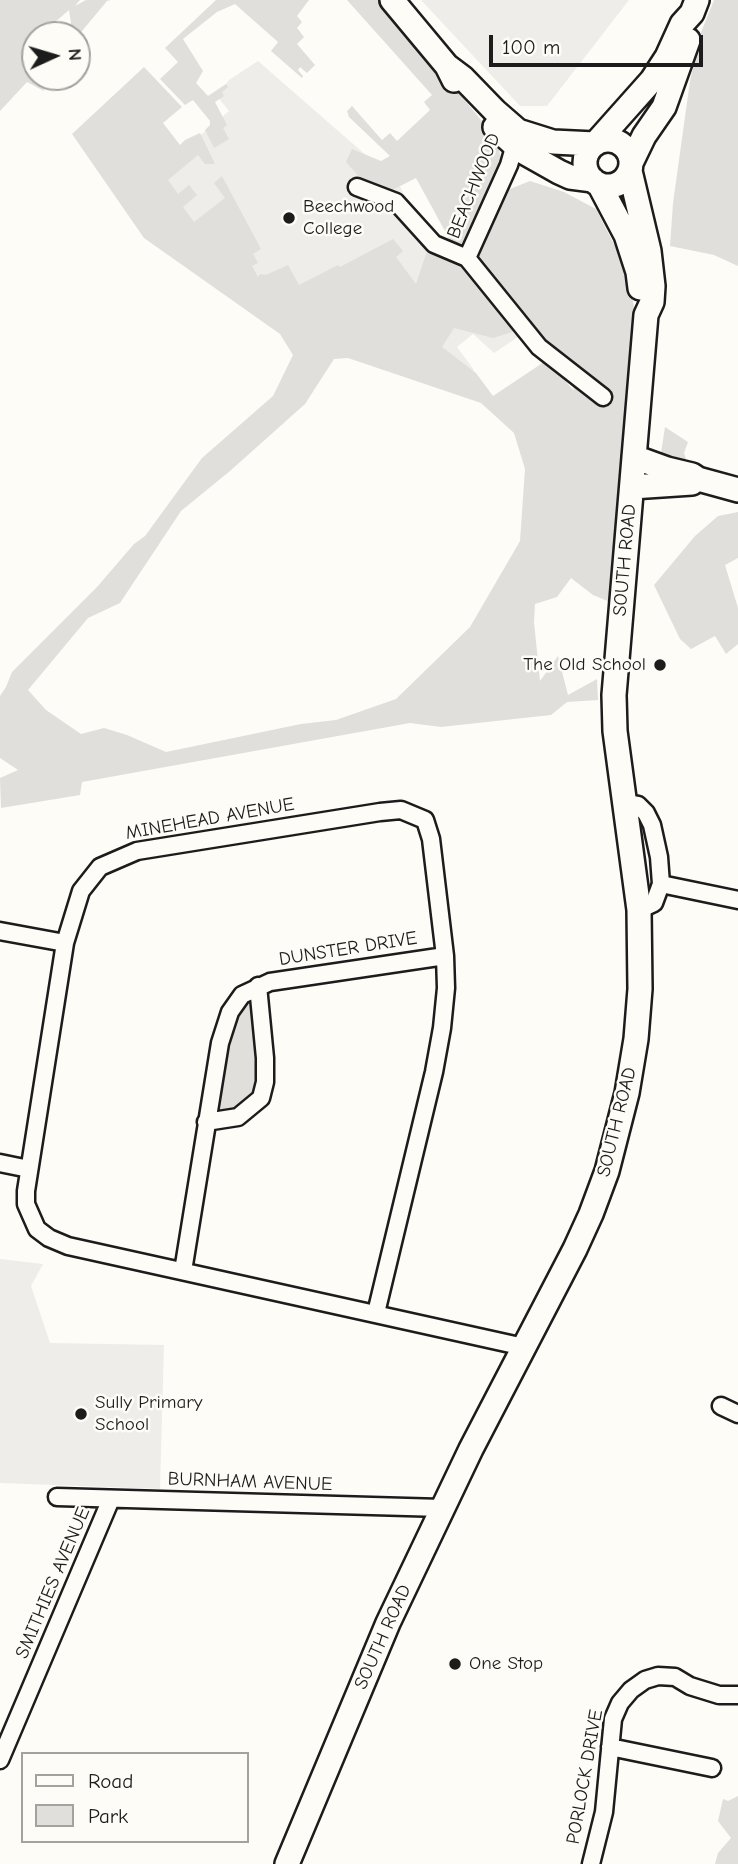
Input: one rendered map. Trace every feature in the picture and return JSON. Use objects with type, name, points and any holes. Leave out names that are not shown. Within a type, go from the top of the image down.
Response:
[{"type":"main road","points":[[391,0],[447,66],[463,78],[517,138],[559,172],[570,177],[615,185],[626,178],[644,136],[664,107],[692,28],[695,7]]},
{"type":"main road","points":[[596,182],[585,165],[586,157],[652,80],[667,57],[682,24],[695,7]]},
{"type":"main road","points":[[517,138],[595,144],[611,140],[620,143],[630,155],[631,167]]},
{"type":"main road","name":"SOUTH ROAD","points":[[287,1864],[388,1623],[442,1508],[591,1214],[618,1133],[636,1039],[640,983],[639,910],[615,731],[614,695],[646,315],[652,302],[652,270],[631,167]]},
{"type":"main road","name":"SOUTH ROAD","points":[[596,182],[626,235],[638,272],[646,315]]},
{"type":"main road","points":[[634,457],[738,490]]},
{"type":"main road","points":[[632,488],[692,483],[698,479]]},
{"type":"street","name":"BEACHWOOD","points":[[467,258],[517,138]]},
{"type":"street","name":"BEACHWOOD","points":[[357,187],[396,202],[434,244],[467,258],[539,347],[603,397]]},
{"type":"street","points":[[625,803],[638,805],[646,813],[652,825],[659,857],[660,884],[654,903],[639,910]]},
{"type":"street","name":"MINEHEAD AVENUE","points":[[376,1313],[434,1072],[446,988],[445,956],[425,820],[401,810],[151,849],[120,856],[100,867],[87,881],[73,913],[65,943],[29,1169],[26,1204],[37,1229],[49,1238],[68,1245],[524,1347]]},
{"type":"street","points":[[660,884],[738,900]]},
{"type":"street","points":[[0,931],[65,943]]},
{"type":"street","name":"DUNSTER DRIVE","points":[[183,1270],[220,1042],[230,1012],[242,995],[270,982],[445,956]]},
{"type":"street","name":"DUNSTER DRIVE","points":[[206,1122],[238,1117],[261,1098],[265,1082],[265,1058],[258,986]]},
{"type":"street","points":[[0,1163],[29,1169]]},
{"type":"street","points":[[721,1406],[738,1415]]},
{"type":"street","name":"BURNHAM AVENUE","points":[[57,1497],[442,1508]]},
{"type":"street","name":"SMITHIES AVENUE","points":[[0,1760],[111,1499]]},
{"type":"street","name":"PORLOCK DRIVE","points":[[590,1864],[604,1812],[613,1719],[620,1703],[631,1690],[645,1680],[658,1676],[675,1677],[706,1692],[738,1695]]},
{"type":"street","points":[[610,1747],[712,1768]]},
{"type":"shaded area","points":[[421,0],[629,0],[547,106],[520,106]]},
{"type":"shaded area","name":"Beechwood College","points":[[258,61],[399,184],[410,208],[524,333],[494,353],[473,334],[457,347],[474,370],[455,376],[349,352],[140,187],[229,111],[217,96],[229,80]]},
{"type":"shaded area","name":"Sully Primary School","points":[[0,1259],[43,1264],[31,1286],[50,1343],[164,1345],[160,1489],[0,1483]]},
{"type":"green space","points":[[0,0],[80,0],[75,6],[86,0],[111,0],[107,1],[90,21],[71,21],[69,10],[56,21],[21,21],[21,88],[0,111]]},
{"type":"green space","points":[[216,0],[309,0],[297,16],[302,22],[297,28],[304,37],[297,44],[315,65],[307,73],[300,67],[298,70],[302,78],[271,51],[278,42],[235,4],[217,12],[183,39],[203,71],[196,83],[208,96],[226,84],[228,87],[222,92],[224,96],[215,102],[227,125],[223,128],[229,139],[214,148],[205,130],[210,121],[193,100],[185,105],[160,79],[178,62],[165,48]]},
{"type":"green space","points":[[347,0],[381,0],[429,56],[498,141],[505,191],[530,181],[564,192],[596,209],[625,266],[640,334],[615,604],[593,595],[571,578],[557,597],[535,604],[534,622],[540,681],[558,656],[568,695],[597,679],[598,700],[567,702],[551,715],[441,727],[410,723],[82,782],[80,795],[1,808],[0,778],[18,770],[0,758],[0,696],[12,672],[97,587],[134,544],[145,536],[202,458],[273,396],[293,355],[280,334],[144,238],[72,134],[144,67],[182,107],[163,123],[180,145],[200,133],[215,164],[205,164],[198,155],[168,180],[178,194],[189,185],[197,195],[183,207],[194,222],[225,198],[214,183],[222,176],[261,249],[253,254],[258,263],[252,266],[258,277],[288,265],[299,285],[393,239],[403,251],[396,257],[416,284],[427,251],[452,244],[416,178],[386,193],[362,180],[346,162],[352,149],[381,161],[390,156],[349,117],[347,111],[352,106],[382,140],[390,133],[397,141],[430,110],[424,102],[432,95]],"holes":[[[532,326],[566,363],[574,391],[547,360],[493,396],[476,373],[442,347],[454,328],[493,338]],[[348,358],[481,403],[514,433],[525,469],[520,541],[470,627],[396,699],[336,720],[301,724],[166,752],[104,728],[81,734],[46,710],[28,690],[88,618],[120,603],[181,511],[305,404],[334,359]]]},
{"type":"green space","points":[[714,0],[738,0],[738,266],[714,255],[670,246],[673,203],[690,81],[700,35]]},
{"type":"green space","points":[[665,427],[688,442],[684,453],[688,465],[660,460]]},
{"type":"green space","points":[[738,512],[738,558],[725,565],[738,608],[738,644],[726,654],[715,636],[691,649],[680,639],[654,585],[695,536],[718,516]]},
{"type":"green space","points":[[246,1002],[254,1006],[260,1070],[254,1098],[243,1108],[222,1115],[216,1112],[227,1041],[235,1018]]},
{"type":"green space","points":[[738,1796],[738,1864],[715,1864],[718,1853],[731,1838],[718,1821],[723,1799],[728,1801]]},
{"type":"place","name":"Beechwood College","points":[[289,218]]},
{"type":"place","name":"The Old School","points":[[660,665]]},
{"type":"place","name":"Sully Primary School","points":[[81,1414]]},
{"type":"place","name":"One Stop","points":[[455,1664]]}]
